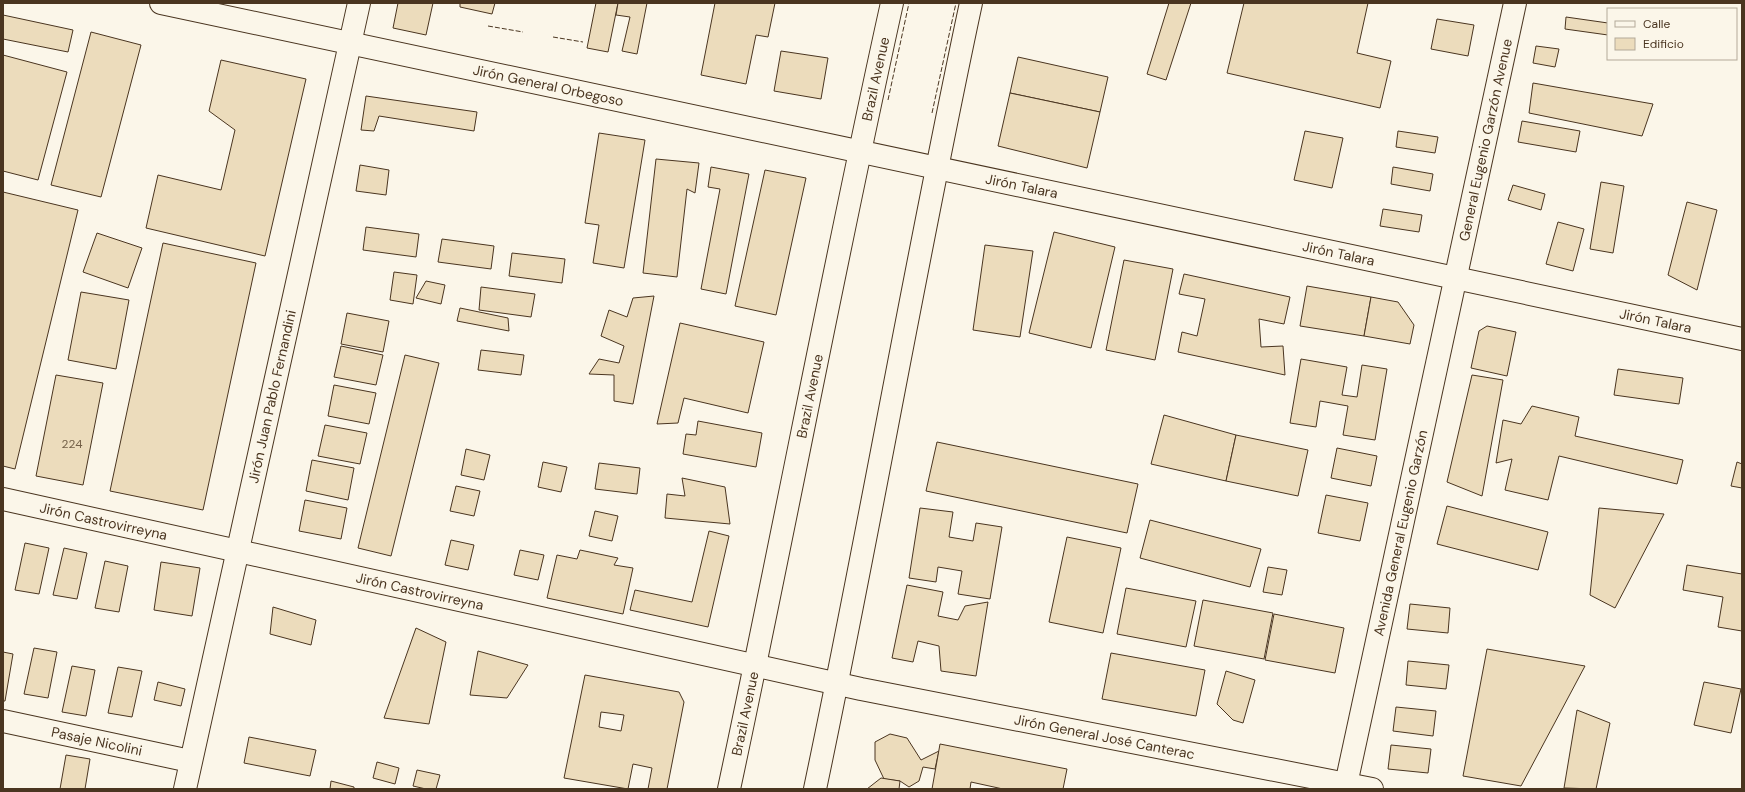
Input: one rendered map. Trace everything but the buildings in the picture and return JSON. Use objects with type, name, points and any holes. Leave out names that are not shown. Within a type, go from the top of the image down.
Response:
[{"type":"street","name":"Jirón General Orbegoso","points":[[161,3],[860,152],[936,166]]},
{"type":"street","name":"Jirón Juan Pablo Fernandini","points":[[185,789],[190,760],[359,3]]},
{"type":"street","name":"Brazil Avenue","points":[[729,789],[892,3]]},
{"type":"street","points":[[815,789],[892,406],[936,166],[971,3]]},
{"type":"street","name":"General Eugenio Garzón Avenue","points":[[1456,278],[1515,3]]},
{"type":"street","name":"Jirón Talara","points":[[936,166],[1742,339]]},
{"type":"street","name":"Avenida General Eugenio Garzón","points":[[1346,786],[1456,278]]},
{"type":"street","name":"Jirón Castrovirreyna","points":[[3,499],[837,683]]},
{"type":"street","name":"Jirón General José Canterac","points":[[837,683],[1346,786],[1372,789]]},
{"type":"street","name":"Pasaje Nicolini","points":[[3,721],[190,760]]},
{"type":"fence","points":[[888,100],[909,3]]},
{"type":"fence","points":[[932,113],[956,3]]},
{"type":"fence","points":[[488,26],[523,32]]},
{"type":"fence","points":[[553,37],[583,42]]}]
